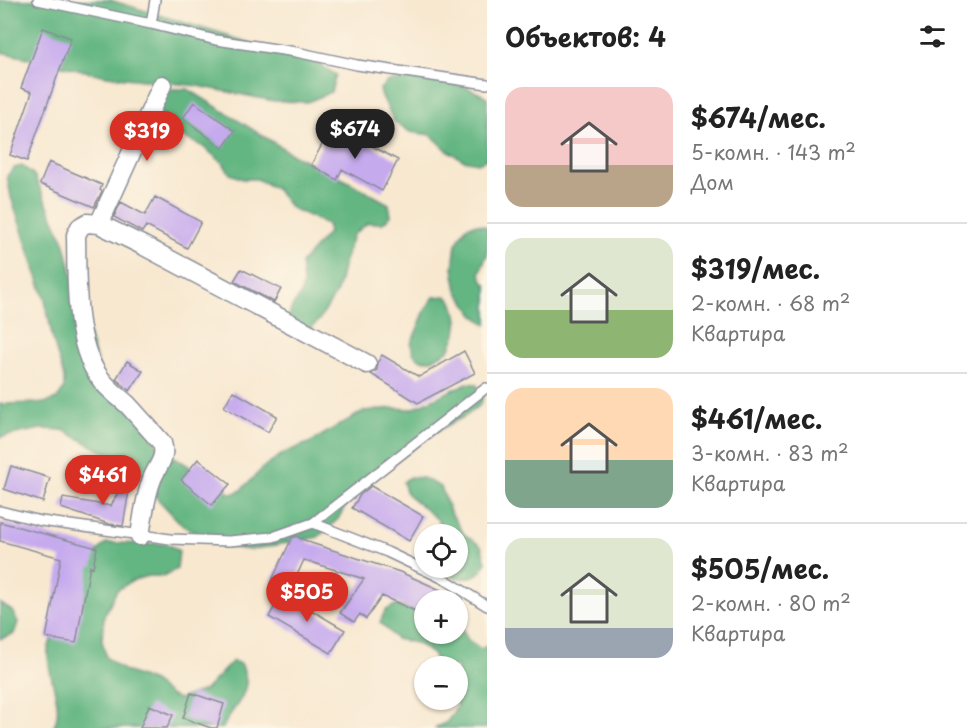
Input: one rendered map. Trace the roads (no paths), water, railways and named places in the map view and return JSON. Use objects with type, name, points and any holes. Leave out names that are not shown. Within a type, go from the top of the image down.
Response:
[{"type":"street","points":[[99,224],[162,85]]},
{"type":"street","points":[[140,536],[147,496],[152,478],[163,458],[164,449],[162,443],[127,404],[104,383],[87,355],[77,308],[76,236],[80,227],[87,223],[99,224],[367,364]]},
{"type":"lane","points":[[38,0],[216,40],[296,52],[357,65],[487,84]]},
{"type":"lane","points":[[151,24],[155,0]]},
{"type":"lane","points":[[0,511],[41,521],[170,539],[229,541],[273,537],[313,523],[486,388]]},
{"type":"lane","points":[[313,523],[378,548],[446,580],[487,606]]}]
